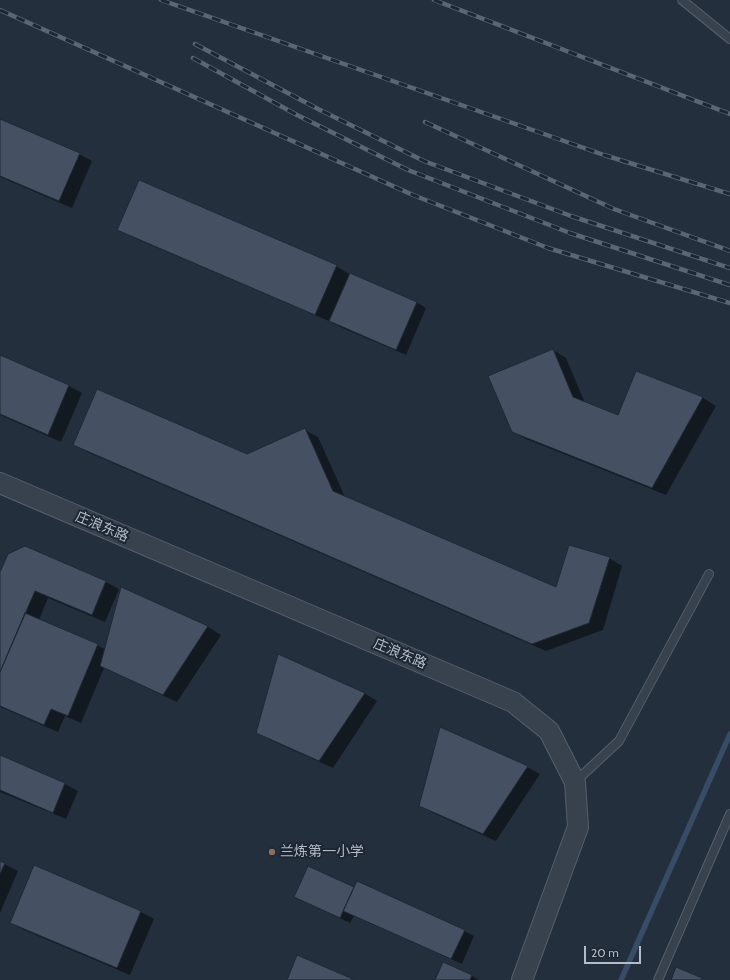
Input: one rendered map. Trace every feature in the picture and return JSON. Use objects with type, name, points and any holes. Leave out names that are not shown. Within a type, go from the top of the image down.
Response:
[{"type":"street","name":"庄浪东路","points":[[0,484],[513,702],[549,731],[574,782],[578,827],[522,980]]},
{"type":"lane","points":[[682,0],[730,38]]},
{"type":"lane","points":[[574,782],[619,741],[709,574]]},
{"type":"lane","points":[[658,980],[730,814]]},
{"type":"building","points":[[0,119],[80,153],[59,201],[0,176]]},
{"type":"building","points":[[139,180],[337,265],[315,315],[117,230]]},
{"type":"building","points":[[350,273],[417,302],[396,350],[329,321]]},
{"type":"building","points":[[553,349],[573,397],[618,415],[636,371],[703,397],[652,488],[512,432],[488,376]]},
{"type":"building","points":[[0,355],[69,385],[48,435],[0,414]]},
{"type":"building","points":[[97,389],[247,454],[305,428],[333,491],[556,587],[569,545],[610,557],[589,623],[532,644],[73,445]]},
{"type":"building","points":[[25,546],[106,581],[92,615],[35,591],[0,672],[0,572],[8,554]]},
{"type":"building","points":[[121,587],[208,626],[163,695],[100,666]]},
{"type":"building","points":[[25,613],[98,644],[68,716],[51,709],[44,725],[0,706],[0,672]]},
{"type":"building","points":[[278,654],[365,693],[319,761],[256,733]]},
{"type":"building","points":[[440,727],[528,766],[483,834],[419,806]]},
{"type":"building","points":[[0,755],[65,783],[53,813],[0,790]]},
{"type":"building","points":[[0,861],[5,863],[0,874]]},
{"type":"building","points":[[34,865],[141,911],[117,968],[10,923]]},
{"type":"building","points":[[308,866],[354,887],[340,918],[294,897]]},
{"type":"building","points":[[357,881],[465,930],[451,959],[343,911]]},
{"type":"building","points":[[297,955],[355,980],[287,980]]},
{"type":"building","points":[[443,962],[472,975],[470,980],[435,980]]},
{"type":"building","points":[[676,967],[702,978],[701,980],[671,980]]},
{"type":"waterway","points":[[621,980],[730,734]]},
{"type":"railway","points":[[161,0],[604,155],[730,194]]},
{"type":"railway","points":[[434,0],[730,114]]},
{"type":"railway","points":[[0,10],[413,195],[548,248],[730,303]]},
{"type":"railway","points":[[195,44],[320,110],[424,161],[571,216],[730,268]]},
{"type":"railway","points":[[193,58],[297,115],[408,170],[570,233],[730,285]]},
{"type":"railway","points":[[425,122],[614,209],[730,251]]},
{"type":"place","name":"兰炼第一小学","points":[[272,852]]}]
